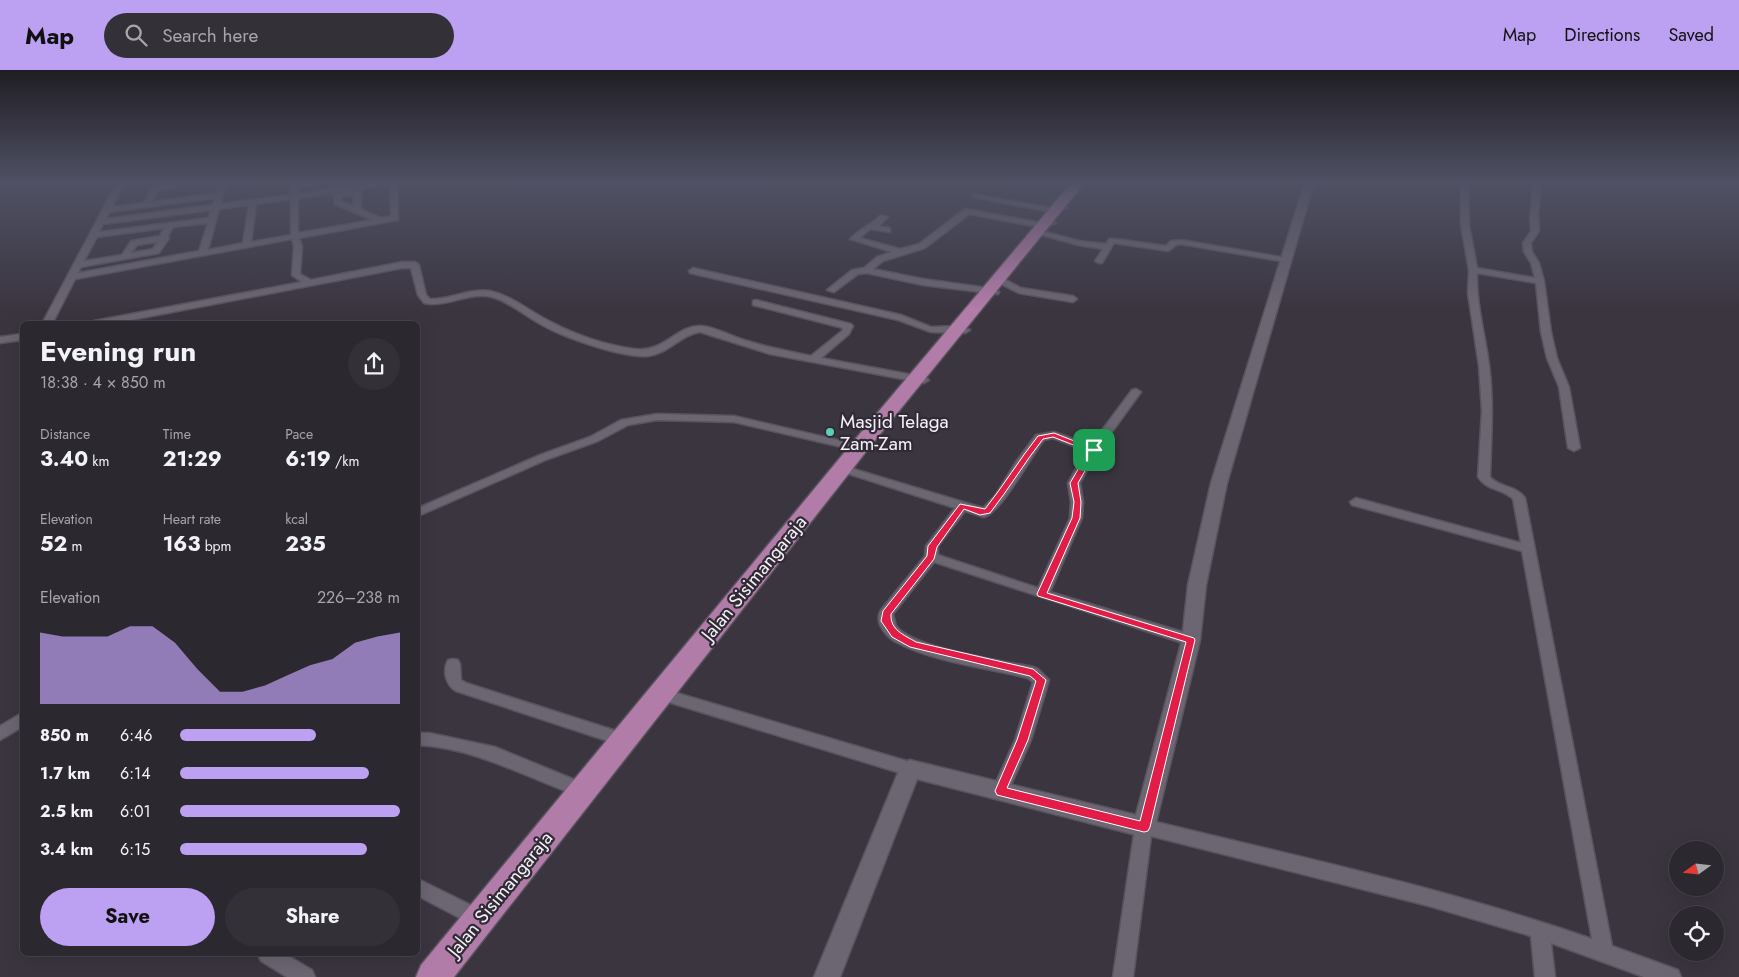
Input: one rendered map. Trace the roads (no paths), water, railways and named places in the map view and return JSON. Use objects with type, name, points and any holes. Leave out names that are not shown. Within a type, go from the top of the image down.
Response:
[{"type":"highway","name":"Jalan Sisimangaraja","points":[[447,977],[665,696],[866,444],[1048,224]]},
{"type":"highway","name":"Jalan Sisimangaraja","points":[[433,977],[623,740],[665,696],[853,472],[866,444]]},
{"type":"street","points":[[49,321],[92,235],[99,224]]},
{"type":"street","points":[[92,235],[176,224]]},
{"type":"street","points":[[203,253],[211,224]]},
{"type":"street","points":[[247,245],[249,224]]},
{"type":"street","points":[[295,224],[298,257],[296,275],[310,283]]},
{"type":"street","points":[[72,277],[362,224]]},
{"type":"street","points":[[867,270],[880,259],[922,246],[950,224]]},
{"type":"street","points":[[1059,224],[1078,243],[1107,247]]},
{"type":"street","points":[[1123,977],[1144,827],[1191,640],[1197,585],[1219,483],[1297,224]]},
{"type":"street","points":[[1465,224],[1473,270],[1472,293],[1484,366],[1488,411],[1484,477],[1488,483],[1511,490],[1518,496],[1604,954]]},
{"type":"street","points":[[1534,224],[1534,231],[1527,243],[1528,252],[1535,263],[1540,281],[1546,332],[1552,358],[1564,388],[1574,448]]},
{"type":"street","points":[[77,265],[156,251],[165,238],[170,225]]},
{"type":"street","points":[[887,230],[868,227],[854,239],[900,252]]},
{"type":"street","points":[[124,257],[134,243],[165,238]]},
{"type":"street","points":[[1099,261],[1107,247],[1116,241],[1168,249],[1174,243],[1181,242],[1286,260]]},
{"type":"street","points":[[110,321],[402,265],[415,265],[422,295],[427,301],[435,303],[476,294],[491,294],[568,334],[622,349],[647,353],[654,352],[663,349],[692,330],[700,329],[770,351],[921,379]]},
{"type":"street","points":[[831,290],[855,272],[867,270],[923,282],[1019,290],[1073,299]]},
{"type":"street","points":[[1473,270],[1540,281]]},
{"type":"street","points":[[693,271],[901,318],[936,330],[961,329]]},
{"type":"street","points":[[756,302],[848,326],[846,332],[813,360]]},
{"type":"street","points":[[0,340],[20,338]]},
{"type":"street","points":[[1042,594],[1076,518],[1078,502],[1074,483],[1094,450],[1136,392]]},
{"type":"street","points":[[420,511],[544,457],[594,439],[625,422],[643,417],[719,417],[866,444]]},
{"type":"street","points":[[853,472],[963,505],[980,512],[988,511],[1007,487],[1019,464],[1040,437],[1054,435],[1094,450]]},
{"type":"street","points":[[1356,502],[1529,549]]},
{"type":"street","points":[[963,505],[932,546],[931,557],[886,613],[886,621],[895,635],[914,644],[1033,673],[1041,680],[1022,740],[1000,791]]},
{"type":"street","points":[[931,557],[1191,640]]},
{"type":"street","points":[[453,664],[453,679],[457,685],[530,711],[623,740]]},
{"type":"street","points":[[665,696],[910,769],[1429,897],[1540,930],[1671,977]]},
{"type":"street","points":[[0,734],[20,720]]},
{"type":"street","points":[[420,739],[429,739],[495,754],[584,791]]},
{"type":"street","points":[[827,977],[910,769]]},
{"type":"street","points":[[420,887],[480,919]]},
{"type":"street","points":[[1540,930],[1545,977]]},
{"type":"street","points":[[271,956],[304,977]]},
{"type":"place","name":"Masjid Telaga Zam-Zam","points":[[830,432]]}]
